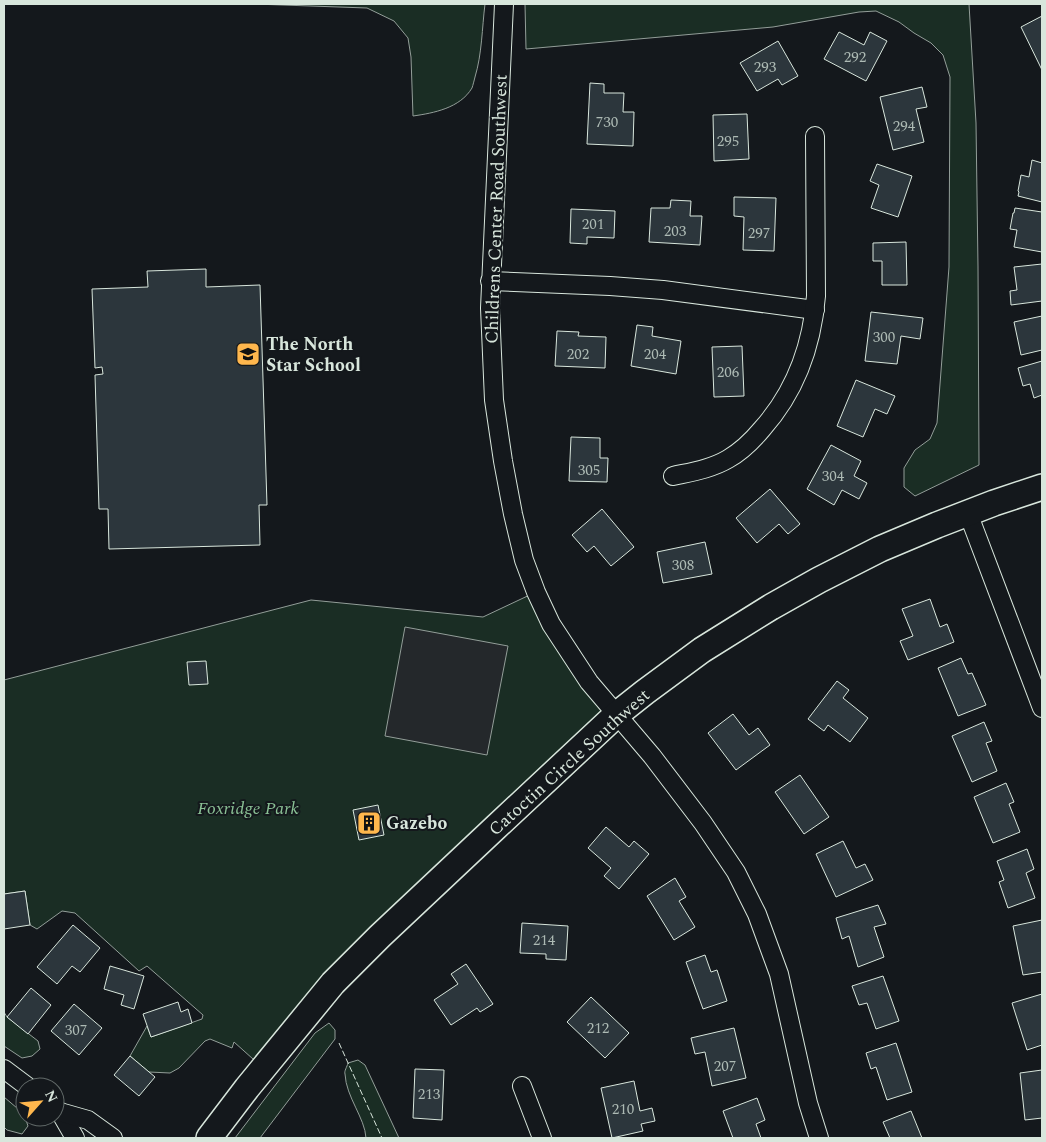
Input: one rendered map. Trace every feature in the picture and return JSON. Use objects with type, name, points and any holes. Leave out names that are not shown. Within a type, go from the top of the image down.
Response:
[{"type":"main road","name":"Catoctin Circle Southwest","points":[[209,1138],[247,1088],[333,983],[380,936],[616,715],[702,650],[819,580],[880,549],[994,503],[1042,487]]},
{"type":"street","name":"Childrens Center Road Southwest","points":[[504,4],[490,308],[494,400],[503,461],[524,560],[551,624],[589,682],[652,756],[703,823],[736,872],[758,914],[779,974],[808,1103],[819,1138]]},
{"type":"street","points":[[672,476],[710,467],[731,458],[744,449],[770,421],[786,397],[799,371],[808,344],[816,296],[815,136]]},
{"type":"street","points":[[490,281],[663,290],[815,310]]},
{"type":"street","points":[[968,513],[1036,674],[1042,708]]},
{"type":"street","points":[[4,1068],[15,1077]]},
{"type":"street","points":[[522,1086],[542,1138]]},
{"type":"street","points":[[65,1112],[88,1120],[113,1138]]},
{"type":"street","points":[[65,1122],[75,1138]]},
{"type":"green space","points":[[254,4],[485,4],[482,41],[472,88],[467,95],[454,105],[438,111],[413,116],[411,57],[408,38],[394,21],[367,8]]},
{"type":"green space","points":[[525,4],[969,4],[976,123],[979,465],[915,496],[904,487],[904,468],[915,450],[930,439],[937,423],[949,267],[950,77],[943,55],[931,43],[899,22],[876,11],[859,12],[773,27],[526,49]]},
{"type":"green space","name":"Foxridge Park","points":[[536,592],[616,715],[263,1068],[234,1042],[232,1048],[210,1039],[205,1041],[179,1068],[170,1073],[149,1072],[130,1056],[147,1026],[151,1037],[202,1019],[203,1015],[147,966],[139,971],[75,913],[62,911],[37,929],[30,925],[25,891],[4,894],[4,680],[311,600],[483,617]]},
{"type":"green space","points":[[4,1012],[7,1017],[38,1041],[40,1049],[32,1056],[22,1058],[4,1046]]},
{"type":"green space","points":[[329,1023],[335,1030],[335,1039],[260,1138],[235,1138],[315,1033]]},
{"type":"green space","points":[[358,1060],[365,1065],[399,1138],[366,1138],[365,1130],[346,1083],[345,1073],[348,1063]]},
{"type":"green space","points":[[4,1097],[15,1106],[15,1127],[27,1127],[22,1134],[7,1130],[4,1127]]},
{"type":"shaded area","points":[[405,627],[508,646],[487,755],[385,736]]},
{"type":"building","points":[[1042,16],[1042,70],[1021,27]]},
{"type":"building","points":[[839,32],[864,45],[870,32],[887,41],[866,81],[824,59]]},
{"type":"building","points":[[778,41],[798,76],[782,85],[778,79],[757,91],[740,63]]},
{"type":"building","points":[[590,83],[604,84],[604,93],[624,93],[623,112],[634,112],[633,146],[587,144]]},
{"type":"building","points":[[922,87],[927,107],[916,109],[924,142],[893,150],[880,97]]},
{"type":"building","points":[[747,114],[749,159],[714,161],[713,115]]},
{"type":"building","points":[[1032,160],[1042,163],[1042,202],[1018,196],[1021,175],[1029,177]]},
{"type":"building","points":[[877,164],[912,176],[898,217],[871,208],[879,185],[870,181]]},
{"type":"building","points":[[734,197],[776,198],[774,251],[743,250],[744,217],[734,216]]},
{"type":"building","points":[[671,200],[691,201],[690,216],[702,216],[700,245],[649,242],[651,208],[670,208]]},
{"type":"building","points":[[1015,208],[1042,212],[1042,252],[1014,247],[1017,230],[1010,229]]},
{"type":"building","points":[[571,209],[615,211],[614,238],[587,237],[587,244],[570,243]]},
{"type":"building","points":[[906,242],[907,285],[882,285],[882,261],[873,261],[873,243]]},
{"type":"building","points":[[1042,264],[1042,301],[1011,305],[1010,291],[1017,290],[1014,267]]},
{"type":"building","points":[[206,269],[206,287],[260,285],[267,505],[259,505],[260,545],[109,549],[108,509],[99,509],[95,375],[103,374],[102,367],[95,368],[92,289],[148,287],[147,271]]},
{"type":"building","points":[[871,312],[923,318],[920,339],[901,336],[897,364],[865,361]]},
{"type":"building","points":[[1042,316],[1042,350],[1021,355],[1014,322]]},
{"type":"building","points":[[637,325],[653,327],[652,336],[681,341],[676,374],[631,366]]},
{"type":"building","points":[[557,331],[579,332],[578,336],[606,337],[605,368],[555,366]]},
{"type":"building","points":[[742,346],[744,396],[714,397],[712,347]]},
{"type":"building","points":[[1042,361],[1042,395],[1034,398],[1030,384],[1023,386],[1018,368]]},
{"type":"building","points":[[856,380],[895,396],[887,414],[875,409],[863,437],[837,426]]},
{"type":"building","points":[[571,437],[600,438],[600,458],[608,458],[607,482],[569,481]]},
{"type":"building","points":[[831,445],[861,461],[854,476],[867,483],[859,499],[842,490],[834,505],[807,489]]},
{"type":"building","points":[[770,489],[800,524],[788,534],[779,524],[757,543],[736,518]]},
{"type":"building","points":[[602,509],[634,547],[611,566],[594,546],[587,552],[572,535]]},
{"type":"building","points":[[705,542],[712,574],[663,583],[657,552]]},
{"type":"building","points":[[930,599],[940,627],[947,624],[954,642],[908,660],[900,641],[913,636],[902,609]]},
{"type":"building","points":[[961,658],[968,674],[972,673],[986,705],[958,716],[938,668]]},
{"type":"building","points":[[206,661],[208,684],[189,685],[187,662]]},
{"type":"building","points":[[837,681],[849,690],[843,698],[868,718],[850,742],[828,725],[824,731],[808,719]]},
{"type":"building","points":[[733,714],[749,735],[758,728],[770,745],[736,770],[708,733]]},
{"type":"building","points":[[984,722],[992,741],[986,743],[997,771],[972,782],[952,736]]},
{"type":"building","points":[[800,775],[829,817],[804,834],[775,792]]},
{"type":"building","points":[[1006,783],[1014,802],[1009,804],[1020,832],[993,843],[974,797]]},
{"type":"building","name":"Gazebo","points":[[378,805],[384,835],[359,840],[353,810]]},
{"type":"building","points":[[606,827],[629,847],[634,841],[649,854],[619,889],[604,876],[611,868],[588,848]]},
{"type":"building","points":[[843,841],[856,868],[865,864],[873,880],[836,897],[816,854]]},
{"type":"building","points":[[1027,849],[1034,869],[1026,873],[1035,898],[1008,908],[999,882],[1004,880],[997,861]]},
{"type":"building","points":[[675,878],[686,897],[679,901],[695,927],[674,940],[647,896]]},
{"type":"building","points":[[25,891],[30,925],[4,929],[4,894]]},
{"type":"building","points":[[878,905],[886,924],[874,927],[884,957],[858,967],[849,936],[842,939],[836,918]]},
{"type":"building","points":[[1042,920],[1042,972],[1023,975],[1013,926]]},
{"type":"building","points":[[522,923],[568,926],[566,960],[546,959],[546,954],[520,953]]},
{"type":"building","points":[[73,925],[100,948],[80,972],[72,966],[57,984],[37,967]]},
{"type":"building","points":[[705,955],[711,972],[717,970],[727,1001],[703,1009],[686,962]]},
{"type":"building","points":[[466,964],[493,1004],[480,1012],[477,1008],[451,1025],[434,1000],[458,984],[451,974]]},
{"type":"building","points":[[110,966],[144,976],[134,1009],[121,1005],[124,995],[104,989]]},
{"type":"building","points":[[883,976],[899,1021],[876,1029],[867,1003],[859,1005],[852,986]]},
{"type":"building","points":[[31,988],[51,1005],[28,1034],[7,1017]]},
{"type":"building","points":[[1042,994],[1042,1045],[1027,1050],[1012,1003]]},
{"type":"building","points":[[591,997],[629,1033],[605,1058],[567,1022]]},
{"type":"building","points":[[178,1002],[181,1012],[188,1009],[192,1023],[151,1037],[143,1014]]},
{"type":"building","points":[[74,1004],[102,1028],[79,1055],[51,1031]]},
{"type":"building","points":[[734,1028],[746,1078],[712,1086],[705,1052],[695,1054],[691,1038]]},
{"type":"building","points":[[896,1043],[912,1092],[887,1100],[876,1067],[871,1069],[866,1053]]},
{"type":"building","points":[[130,1056],[155,1077],[139,1096],[114,1075]]},
{"type":"building","points":[[415,1069],[444,1070],[442,1120],[413,1118]]},
{"type":"building","points":[[1042,1070],[1042,1118],[1025,1120],[1020,1073]]},
{"type":"building","points":[[634,1081],[640,1111],[652,1108],[655,1121],[641,1124],[643,1131],[612,1138],[601,1088]]},
{"type":"building","points":[[757,1098],[765,1120],[756,1124],[761,1138],[733,1138],[723,1111]]},
{"type":"building","points":[[911,1111],[922,1138],[890,1138],[883,1122]]},
{"type":"fence","points":[[339,1043],[382,1138]]},
{"type":"place","name":"The North Star School","points":[[248,354]]},
{"type":"place","name":"Gazebo","points":[[369,823]]}]
